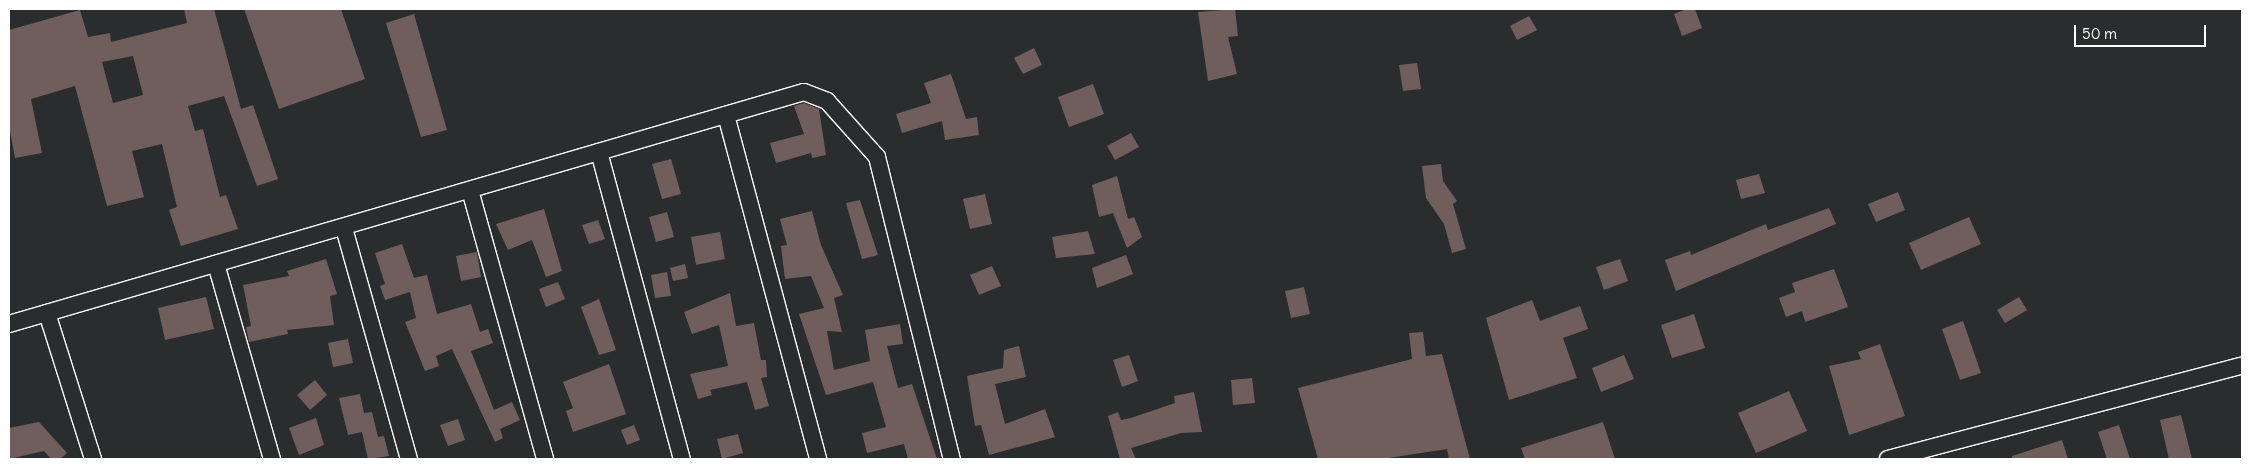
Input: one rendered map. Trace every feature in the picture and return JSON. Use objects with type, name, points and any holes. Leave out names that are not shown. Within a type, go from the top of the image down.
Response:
[{"type":"street","points":[[9,324],[344,228],[804,92],[827,101],[877,157],[952,459]]},
{"type":"street","points":[[726,115],[818,459]]},
{"type":"street","points":[[598,152],[682,459]]},
{"type":"street","points":[[470,190],[545,459]]},
{"type":"street","points":[[344,228],[409,459]]},
{"type":"street","points":[[216,264],[272,459]]},
{"type":"street","points":[[47,313],[93,459]]},
{"type":"street","points":[[1888,459],[2241,366]]},
{"type":"building","points":[[184,9],[214,9],[241,109],[253,105],[278,179],[257,186],[224,96],[188,106],[195,131],[203,129],[220,197],[226,195],[238,229],[181,246],[169,210],[177,207],[162,144],[132,151],[144,197],[107,206],[75,86],[31,99],[42,153],[15,158],[9,126],[9,30],[80,10],[88,37],[110,33],[111,42],[187,23]],"holes":[[[133,56],[143,95],[113,103],[102,62]]]},
{"type":"building","points":[[244,9],[341,9],[365,79],[279,109]]},
{"type":"building","points":[[1235,9],[1238,36],[1228,37],[1237,74],[1208,81],[1198,12]]},
{"type":"building","points":[[1686,9],[1695,9],[1702,28],[1682,36],[1674,14]]},
{"type":"building","points":[[414,14],[447,130],[421,137],[386,23]]},
{"type":"building","points":[[1529,16],[1537,30],[1517,40],[1510,26]]},
{"type":"building","points":[[1034,48],[1042,65],[1023,74],[1014,58]]},
{"type":"building","points":[[1417,63],[1421,89],[1403,91],[1399,65]]},
{"type":"building","points":[[951,74],[966,119],[977,117],[979,135],[945,140],[942,121],[902,133],[896,114],[931,103],[924,83]]},
{"type":"building","points":[[1093,84],[1104,114],[1069,127],[1058,97]]},
{"type":"building","points":[[804,103],[819,109],[826,155],[812,158],[811,153],[776,163],[770,143],[804,134],[794,106]]},
{"type":"building","points":[[1131,133],[1139,147],[1115,160],[1107,146]]},
{"type":"building","points":[[671,159],[681,194],[662,199],[652,164]]},
{"type":"building","points":[[1441,164],[1443,181],[1457,201],[1453,204],[1466,249],[1452,253],[1444,224],[1426,198],[1422,166]]},
{"type":"building","points":[[1759,174],[1765,193],[1741,199],[1736,180]]},
{"type":"building","points":[[1117,176],[1128,219],[1134,217],[1142,237],[1127,248],[1113,213],[1099,217],[1092,185]]},
{"type":"building","points":[[1898,192],[1905,210],[1876,222],[1868,204]]},
{"type":"building","points":[[985,194],[992,224],[970,229],[963,199]]},
{"type":"building","points":[[860,200],[878,255],[862,259],[846,203]]},
{"type":"building","points":[[1829,208],[1836,224],[1676,291],[1665,260],[1690,251],[1691,255],[1766,224],[1768,230]]},
{"type":"building","points":[[544,209],[562,271],[546,277],[532,240],[508,250],[496,224]]},
{"type":"building","points":[[812,211],[821,245],[843,295],[834,298],[842,332],[827,331],[834,370],[870,361],[865,330],[900,324],[903,344],[887,346],[898,388],[912,384],[937,459],[908,459],[904,444],[867,453],[862,433],[886,427],[873,382],[826,395],[799,314],[824,308],[811,276],[785,279],[781,246],[787,245],[780,219]]},
{"type":"building","points":[[667,212],[674,237],[656,242],[649,217]]},
{"type":"building","points":[[1969,217],[1981,244],[1921,270],[1909,243]]},
{"type":"building","points":[[598,220],[605,239],[589,244],[582,225]]},
{"type":"building","points":[[1088,231],[1095,254],[1056,258],[1052,237]]},
{"type":"building","points":[[720,232],[725,259],[696,265],[691,237]]},
{"type":"building","points":[[402,244],[414,278],[427,275],[437,314],[471,304],[480,332],[488,329],[493,343],[471,351],[494,410],[512,402],[520,420],[500,429],[503,438],[495,442],[452,349],[436,356],[439,366],[425,371],[405,322],[416,318],[410,292],[385,300],[380,286],[385,284],[375,253]]},
{"type":"building","points":[[477,252],[481,277],[461,281],[456,256]]},
{"type":"building","points":[[1126,255],[1133,274],[1097,288],[1092,268]]},
{"type":"building","points":[[326,259],[337,294],[330,296],[334,325],[287,330],[288,334],[249,342],[246,327],[251,326],[243,285],[289,276],[287,271]]},
{"type":"building","points":[[1620,259],[1628,281],[1604,290],[1596,267]]},
{"type":"building","points":[[685,264],[688,278],[673,281],[670,268]]},
{"type":"building","points":[[992,266],[1001,286],[979,295],[970,275]]},
{"type":"building","points":[[1834,269],[1848,307],[1805,322],[1802,311],[1786,317],[1779,298],[1795,292],[1792,283]]},
{"type":"building","points":[[667,272],[671,296],[655,298],[651,275]]},
{"type":"building","points":[[558,282],[565,299],[546,307],[539,289]]},
{"type":"building","points":[[1304,287],[1310,314],[1291,318],[1285,291]]},
{"type":"building","points":[[730,293],[736,326],[754,323],[761,360],[766,360],[767,377],[761,378],[769,406],[755,410],[747,382],[710,390],[712,395],[698,399],[690,374],[728,366],[719,325],[692,334],[684,312]]},
{"type":"building","points":[[206,297],[214,329],[165,340],[158,308]]},
{"type":"building","points":[[2019,297],[2027,310],[2005,323],[1997,310]]},
{"type":"building","points":[[599,299],[616,350],[599,355],[581,307]]},
{"type":"building","points":[[1532,300],[1540,321],[1580,306],[1588,329],[1563,338],[1577,378],[1509,400],[1486,318]]},
{"type":"building","points":[[1694,314],[1705,348],[1672,358],[1661,325]]},
{"type":"building","points":[[1963,321],[1981,373],[1960,380],[1942,329]]},
{"type":"building","points":[[1423,332],[1426,356],[1442,354],[1470,459],[1449,459],[1447,449],[1382,459],[1318,459],[1298,388],[1412,359],[1409,333]]},
{"type":"building","points":[[348,339],[353,363],[333,367],[328,343]]},
{"type":"building","points":[[1880,344],[1905,416],[1849,435],[1829,366],[1861,359],[1858,352]]},
{"type":"building","points":[[1019,346],[1026,377],[995,384],[1005,424],[1045,409],[1055,437],[989,455],[981,425],[975,426],[967,376],[1003,368],[1004,350]]},
{"type":"building","points":[[1129,355],[1138,381],[1122,387],[1113,360]]},
{"type":"building","points":[[1624,355],[1634,379],[1601,392],[1592,368]]},
{"type":"building","points":[[609,364],[626,414],[573,432],[566,411],[573,408],[563,382]]},
{"type":"building","points":[[1252,378],[1255,403],[1233,405],[1231,380]]},
{"type":"building","points":[[315,380],[327,395],[310,410],[297,395]]},
{"type":"building","points":[[1789,391],[1807,431],[1756,453],[1738,413]]},
{"type":"building","points":[[1194,392],[1202,432],[1181,433],[1131,448],[1136,459],[1120,459],[1108,416],[1118,412],[1121,420],[1131,418],[1175,403],[1174,396]]},
{"type":"building","points":[[360,394],[364,413],[372,412],[378,437],[384,436],[389,456],[368,459],[362,432],[348,435],[339,398]]},
{"type":"building","points":[[2181,415],[2192,459],[2169,459],[2160,420]]},
{"type":"building","points":[[316,418],[324,445],[299,455],[289,428]]},
{"type":"building","points":[[458,419],[465,440],[448,446],[440,425]]},
{"type":"building","points":[[39,422],[67,453],[60,459],[51,459],[44,451],[9,459],[9,428]]},
{"type":"building","points":[[1603,422],[1615,459],[1525,459],[1521,448]]},
{"type":"building","points":[[634,425],[640,440],[627,445],[621,430]]},
{"type":"building","points":[[2119,425],[2130,459],[2107,459],[2098,432]]},
{"type":"building","points":[[738,434],[743,453],[722,459],[717,439]]},
{"type":"building","points":[[2062,440],[2068,459],[2012,459],[2012,456]]}]
